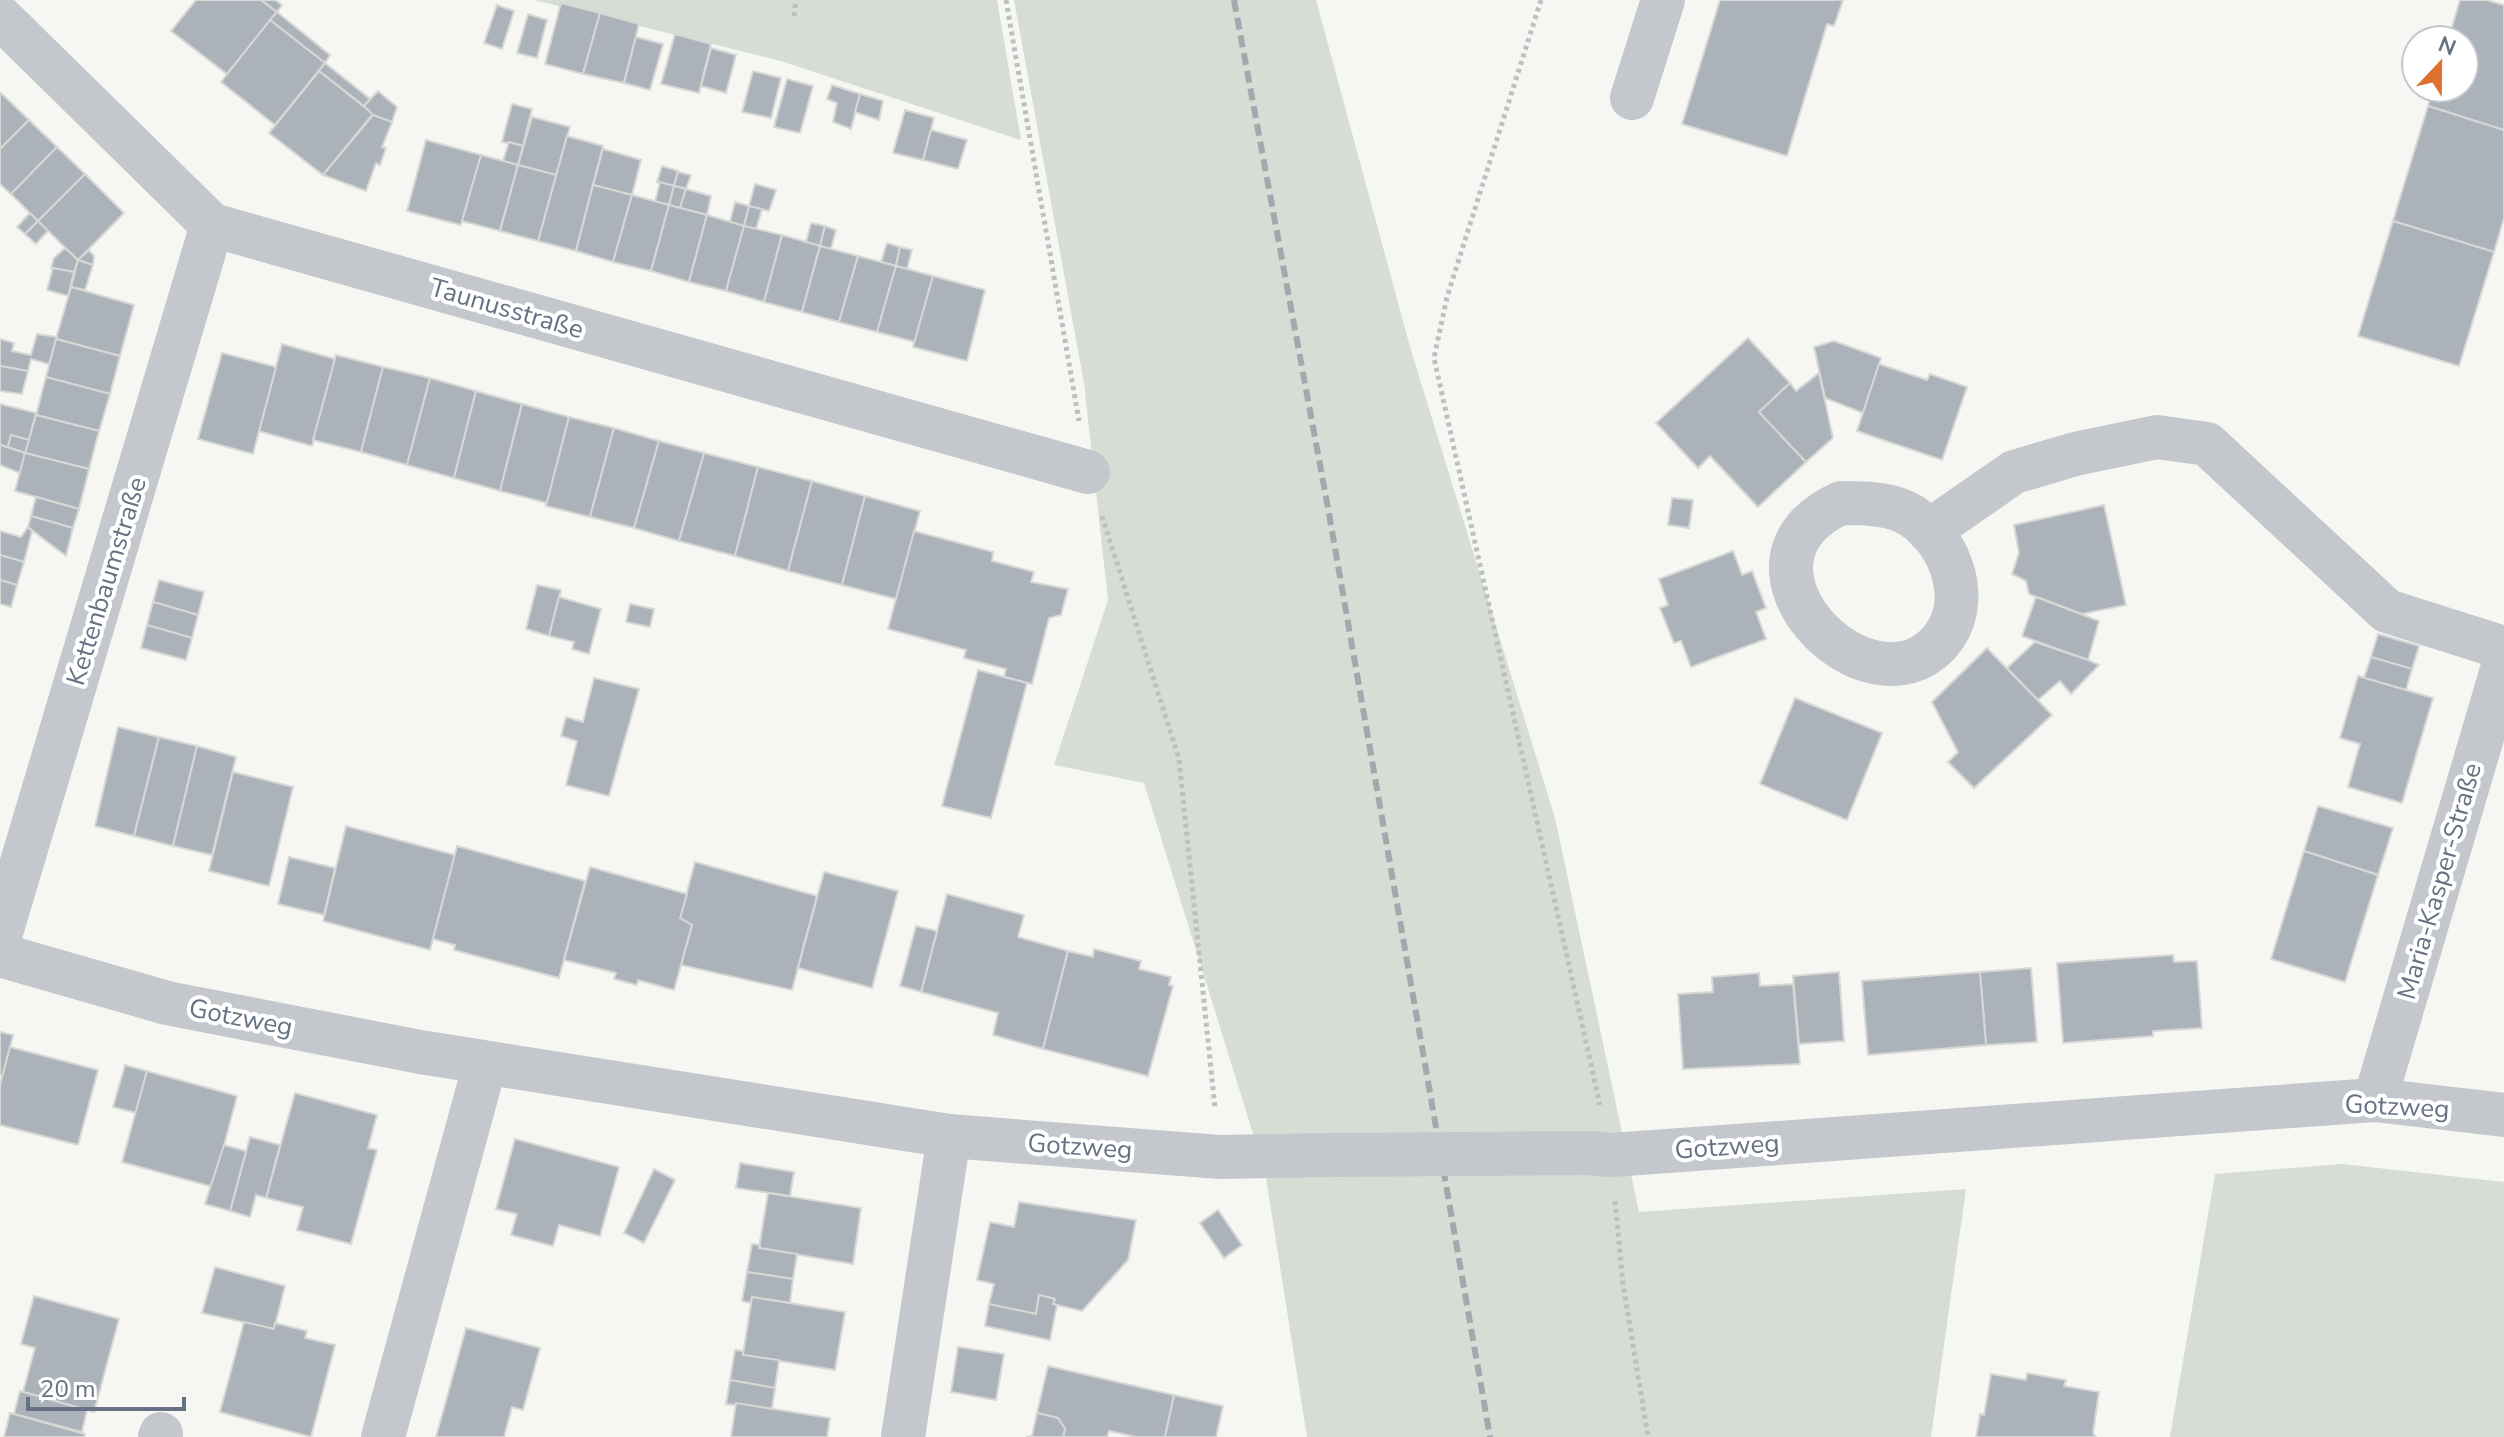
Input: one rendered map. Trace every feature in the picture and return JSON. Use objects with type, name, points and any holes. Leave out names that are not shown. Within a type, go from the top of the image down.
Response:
[{"type":"street","points":[[1632,98],[1663,0]]},
{"type":"street","name":"Taunusstraße","points":[[0,17],[212,225],[1088,472]]},
{"type":"street","name":"Kettenbaumstraße","points":[[0,936],[212,225]]},
{"type":"street","points":[[1929,531],[2014,472],[2075,454],[2157,437],[2207,444],[2387,611],[2504,648]]},
{"type":"street","name":"Maria-Kasper-Straße","points":[[2375,1100],[2504,663]]},
{"type":"street","name":"Gotzweg","points":[[0,955],[167,1003],[485,1064],[949,1136],[1220,1157],[1600,1154],[2375,1100],[2504,1115]]},
{"type":"street","points":[[383,1437],[485,1064]]},
{"type":"street","points":[[903,1437],[949,1136]]},
{"type":"path","points":[[794,16],[796,0]]},
{"type":"path","points":[[1006,0],[1088,472],[1179,759],[1220,1157]]},
{"type":"path","points":[[1541,0],[1447,297],[1434,358],[1504,660],[1600,1154],[1648,1437]]},
{"type":"shaded area","points":[[534,0],[997,0],[1021,140],[781,61]]},
{"type":"shaded area","points":[[1014,0],[1316,0],[1410,347],[1555,818],[1639,1212],[1966,1189],[1931,1437],[1307,1437],[1265,1172],[1144,783],[1054,765],[1108,600],[1084,383]]},
{"type":"shaded area","points":[[2342,1164],[2504,1182],[2504,1437],[2170,1437],[2215,1174]]},
{"type":"building","points":[[196,0],[261,0],[277,12],[227,74],[171,31]]},
{"type":"building","points":[[261,0],[275,0],[282,5],[277,12]]},
{"type":"building","points":[[1720,0],[1843,0],[1834,26],[1827,24],[1787,156],[1682,124]]},
{"type":"building","points":[[2460,0],[2486,0],[2504,5],[2504,130],[2428,106],[2480,104],[2480,24],[2453,24]]},
{"type":"building","points":[[561,3],[600,13],[583,74],[545,64]]},
{"type":"building","points":[[497,5],[514,11],[502,49],[484,43]]},
{"type":"building","points":[[277,12],[330,55],[325,63],[270,20]]},
{"type":"building","points":[[600,13],[639,24],[624,83],[583,74]]},
{"type":"building","points":[[528,14],[547,20],[537,58],[517,53]]},
{"type":"building","points":[[270,20],[325,63],[275,125],[221,82]]},
{"type":"building","points":[[675,34],[711,44],[699,93],[661,84]]},
{"type":"building","points":[[636,37],[663,44],[650,90],[624,83]]},
{"type":"building","points":[[711,48],[736,55],[726,93],[701,86]]},
{"type":"building","points":[[325,63],[370,99],[364,106],[319,71]]},
{"type":"building","points":[[319,71],[373,114],[323,175],[269,133]]},
{"type":"building","points":[[753,71],[781,78],[771,118],[742,112]]},
{"type":"building","points":[[787,79],[813,86],[800,133],[774,127]]},
{"type":"building","points":[[832,85],[860,94],[851,129],[833,122],[837,103],[827,99]]},
{"type":"building","points":[[378,91],[397,107],[392,122],[373,115],[364,106]]},
{"type":"building","points":[[0,94],[29,120],[0,149]]},
{"type":"building","points":[[860,94],[883,101],[879,120],[855,112]]},
{"type":"building","points":[[512,104],[532,109],[523,146],[502,142]]},
{"type":"building","points":[[2428,106],[2504,130],[2504,218],[2494,252],[2393,221]]},
{"type":"building","points":[[905,110],[934,118],[923,160],[893,153]]},
{"type":"building","points":[[373,115],[392,122],[382,147],[386,148],[380,165],[376,163],[366,191],[323,175]]},
{"type":"building","points":[[532,117],[570,127],[556,175],[518,165]]},
{"type":"building","points":[[29,120],[57,147],[11,194],[0,184],[0,149]]},
{"type":"building","points":[[931,130],[967,140],[958,169],[923,160]]},
{"type":"building","points":[[567,136],[603,146],[576,251],[538,241]]},
{"type":"building","points":[[426,140],[481,155],[461,225],[407,211]]},
{"type":"building","points":[[509,142],[523,146],[518,165],[503,161]]},
{"type":"building","points":[[57,147],[85,174],[38,221],[11,194]]},
{"type":"building","points":[[603,149],[641,160],[632,195],[593,185]]},
{"type":"building","points":[[481,155],[518,165],[500,231],[462,221]]},
{"type":"building","points":[[518,165],[556,175],[538,241],[500,231]]},
{"type":"building","points":[[662,166],[678,171],[674,186],[657,182]]},
{"type":"building","points":[[678,172],[691,175],[686,189],[674,186]]},
{"type":"building","points":[[85,174],[124,213],[78,260],[38,221]]},
{"type":"building","points":[[660,182],[674,186],[669,205],[655,202]]},
{"type":"building","points":[[755,184],[776,190],[769,211],[749,206]]},
{"type":"building","points":[[593,185],[632,195],[613,262],[576,251]]},
{"type":"building","points":[[674,186],[686,189],[680,208],[669,205]]},
{"type":"building","points":[[686,189],[711,196],[707,215],[680,208]]},
{"type":"building","points":[[632,195],[669,205],[651,271],[613,262]]},
{"type":"building","points":[[735,202],[749,206],[744,226],[730,222]]},
{"type":"building","points":[[669,205],[707,215],[689,282],[651,271]]},
{"type":"building","points":[[749,206],[762,209],[756,229],[744,226]]},
{"type":"building","points":[[30,213],[38,221],[25,234],[17,227]]},
{"type":"building","points":[[707,215],[744,226],[726,291],[689,282]]},
{"type":"building","points":[[38,221],[48,231],[36,244],[25,234]]},
{"type":"building","points":[[2393,221],[2494,252],[2459,366],[2358,336]]},
{"type":"building","points":[[811,223],[825,226],[820,246],[806,242]]},
{"type":"building","points":[[744,226],[782,235],[764,302],[726,291]]},
{"type":"building","points":[[825,226],[836,230],[831,249],[820,246]]},
{"type":"building","points":[[782,235],[820,246],[802,312],[764,302]]},
{"type":"building","points":[[887,243],[900,247],[896,266],[881,262]]},
{"type":"building","points":[[820,246],[858,256],[839,322],[802,312]]},
{"type":"building","points":[[900,247],[912,250],[907,269],[896,266]]},
{"type":"building","points":[[65,248],[78,260],[74,272],[51,268],[54,258]]},
{"type":"building","points":[[89,250],[94,256],[93,265],[78,260]]},
{"type":"building","points":[[858,256],[896,266],[877,332],[839,322]]},
{"type":"building","points":[[78,260],[93,265],[85,290],[71,287]]},
{"type":"building","points":[[896,266],[933,276],[915,342],[877,332]]},
{"type":"building","points":[[53,268],[74,272],[68,296],[47,290]]},
{"type":"building","points":[[933,276],[985,290],[967,361],[913,347]]},
{"type":"building","points":[[71,287],[134,305],[120,356],[56,339]]},
{"type":"building","points":[[37,334],[57,337],[49,364],[31,359],[28,371],[0,366],[0,339],[14,343],[12,351],[31,355]]},
{"type":"building","points":[[1748,338],[1790,383],[1759,412],[1806,462],[1758,507],[1710,456],[1698,468],[1656,423]]},
{"type":"building","points":[[56,339],[120,356],[110,394],[46,377]]},
{"type":"building","points":[[1834,341],[1881,358],[1863,413],[1825,398],[1814,347]]},
{"type":"building","points":[[282,344],[335,359],[312,446],[259,431]]},
{"type":"building","points":[[222,353],[276,367],[253,454],[198,439]]},
{"type":"building","points":[[336,355],[383,367],[361,452],[313,440]]},
{"type":"building","points":[[1879,364],[1927,380],[1930,374],[1967,387],[1942,460],[1857,431]]},
{"type":"building","points":[[0,366],[28,371],[22,394],[0,391]]},
{"type":"building","points":[[383,367],[430,378],[407,465],[361,452]]},
{"type":"building","points":[[1819,373],[1833,438],[1806,462],[1759,412],[1790,383],[1796,391]]},
{"type":"building","points":[[46,377],[110,394],[99,431],[36,415]]},
{"type":"building","points":[[430,378],[476,391],[454,478],[407,465]]},
{"type":"building","points":[[476,391],[522,404],[500,491],[454,478]]},
{"type":"building","points":[[0,404],[36,413],[29,440],[11,435],[8,447],[0,445]]},
{"type":"building","points":[[522,404],[569,417],[547,503],[500,491]]},
{"type":"building","points":[[36,415],[99,431],[89,469],[25,453]]},
{"type":"building","points":[[569,417],[614,428],[590,517],[546,506]]},
{"type":"building","points":[[614,428],[659,441],[634,528],[590,517]]},
{"type":"building","points":[[11,435],[29,440],[25,453],[8,447]]},
{"type":"building","points":[[659,441],[704,453],[679,541],[634,528]]},
{"type":"building","points":[[0,445],[25,453],[20,473],[0,465]]},
{"type":"building","points":[[25,453],[89,469],[79,509],[15,491]]},
{"type":"building","points":[[704,453],[758,467],[735,556],[679,541]]},
{"type":"building","points":[[758,467],[812,481],[788,571],[735,556]]},
{"type":"building","points":[[812,481],[865,496],[842,585],[788,571]]},
{"type":"building","points":[[865,496],[920,511],[896,599],[842,585]]},
{"type":"building","points":[[36,497],[79,509],[73,528],[31,516]]},
{"type":"building","points":[[1672,498],[1693,500],[1689,528],[1668,525]]},
{"type":"building","points":[[2104,505],[2126,605],[2082,614],[2029,594],[2026,581],[2012,574],[2019,553],[2014,525]]},
{"type":"building","points":[[31,516],[73,528],[66,556],[28,527]]},
{"type":"building","points":[[28,527],[32,531],[24,562],[0,555],[0,531],[21,537]]},
{"type":"building","points":[[914,531],[993,552],[992,561],[1034,572],[1031,582],[1068,589],[1061,615],[1049,618],[1032,684],[1004,677],[1006,669],[964,658],[966,650],[888,629]]},
{"type":"building","points":[[1733,551],[1742,575],[1752,571],[1766,608],[1756,612],[1766,639],[1691,667],[1681,641],[1674,643],[1660,608],[1668,605],[1659,579]]},
{"type":"building","points":[[0,555],[24,562],[17,585],[0,580]]},
{"type":"building","points":[[0,580],[17,585],[11,607],[0,604]]},
{"type":"building","points":[[159,580],[204,592],[198,615],[153,602]]},
{"type":"building","points":[[537,585],[561,590],[549,636],[526,629]]},
{"type":"building","points":[[559,597],[601,609],[589,654],[572,649],[574,642],[549,636]]},
{"type":"building","points":[[2036,597],[2099,621],[2088,660],[2022,636]]},
{"type":"building","points":[[153,602],[198,615],[192,638],[147,625]]},
{"type":"building","points":[[630,604],[654,609],[650,627],[626,622]]},
{"type":"building","points":[[147,625],[192,638],[186,660],[141,648]]},
{"type":"building","points":[[2378,634],[2419,646],[2412,669],[2371,657]]},
{"type":"building","points":[[2035,642],[2099,665],[2071,694],[2060,681],[2038,700],[2007,668]]},
{"type":"building","points":[[1987,648],[2052,715],[1974,788],[1948,762],[1958,752],[1932,702]]},
{"type":"building","points":[[2371,657],[2412,669],[2406,690],[2364,678]]},
{"type":"building","points":[[978,670],[1027,683],[991,818],[942,806]]},
{"type":"building","points":[[2358,676],[2433,698],[2402,803],[2348,787],[2360,744],[2340,738]]},
{"type":"building","points":[[594,678],[639,689],[609,796],[566,785],[577,741],[561,736],[566,717],[583,722]]},
{"type":"building","points":[[1795,698],[1882,733],[1847,820],[1760,784]]},
{"type":"building","points":[[118,727],[159,737],[134,836],[95,826]]},
{"type":"building","points":[[159,737],[197,746],[173,846],[134,836]]},
{"type":"building","points":[[197,746],[236,757],[212,855],[173,846]]},
{"type":"building","points":[[233,772],[293,787],[269,886],[209,871]]},
{"type":"building","points":[[2318,806],[2393,828],[2378,875],[2304,851]]},
{"type":"building","points":[[346,826],[455,855],[430,950],[323,921]]},
{"type":"building","points":[[457,846],[585,881],[559,978],[454,950],[455,945],[433,939]]},
{"type":"building","points":[[2304,851],[2378,875],[2345,982],[2271,959]]},
{"type":"building","points":[[289,857],[335,868],[324,915],[278,904]]},
{"type":"building","points":[[695,862],[817,896],[792,990],[681,965],[692,925],[680,918]]},
{"type":"building","points":[[590,867],[687,894],[680,918],[692,925],[674,990],[638,980],[637,985],[614,979],[616,973],[564,960]]},
{"type":"building","points":[[824,872],[898,891],[872,988],[798,968]]},
{"type":"building","points":[[947,894],[1024,915],[1018,937],[1068,951],[1043,1049],[993,1035],[998,1013],[921,992]]},
{"type":"building","points":[[916,926],[937,931],[921,992],[900,986]]},
{"type":"building","points":[[1094,949],[1141,961],[1139,969],[1171,977],[1169,985],[1173,986],[1148,1076],[1043,1049],[1068,951],[1093,957]]},
{"type":"building","points":[[2173,955],[2174,962],[2197,961],[2202,1028],[2153,1031],[2153,1036],[2063,1043],[2057,963]]},
{"type":"building","points":[[2031,968],[2037,1042],[1986,1045],[1980,972]]},
{"type":"building","points":[[1839,972],[1844,1041],[1799,1044],[1793,976]]},
{"type":"building","points":[[1980,972],[1986,1045],[1868,1055],[1862,981]]},
{"type":"building","points":[[1759,973],[1760,986],[1793,984],[1800,1064],[1683,1069],[1678,994],[1713,992],[1712,977]]},
{"type":"building","points":[[0,1032],[13,1035],[3,1076],[0,1075]]},
{"type":"building","points":[[10,1047],[98,1070],[78,1145],[0,1125],[0,1085]]},
{"type":"building","points":[[125,1065],[147,1071],[136,1113],[113,1107]]},
{"type":"building","points":[[147,1071],[237,1096],[213,1187],[122,1162]]},
{"type":"building","points":[[295,1093],[377,1115],[368,1148],[377,1150],[351,1244],[297,1230],[303,1207],[266,1198]]},
{"type":"building","points":[[250,1137],[280,1145],[266,1198],[256,1195],[250,1217],[230,1211]]},
{"type":"building","points":[[515,1139],[619,1167],[600,1236],[559,1225],[553,1246],[511,1235],[517,1214],[496,1209]]},
{"type":"building","points":[[224,1145],[246,1151],[230,1211],[205,1204]]},
{"type":"building","points":[[740,1163],[794,1172],[790,1196],[736,1188]]},
{"type":"building","points":[[654,1169],[675,1180],[644,1243],[624,1233]]},
{"type":"building","points":[[768,1193],[861,1208],[853,1264],[759,1248]]},
{"type":"building","points":[[1019,1202],[1136,1220],[1128,1260],[1082,1311],[1053,1304],[1055,1299],[1039,1295],[1036,1314],[989,1304],[994,1284],[977,1280],[990,1222],[1014,1227]]},
{"type":"building","points":[[1218,1210],[1242,1245],[1224,1258],[1200,1223]]},
{"type":"building","points":[[752,1244],[797,1254],[793,1279],[747,1272]]},
{"type":"building","points":[[215,1267],[285,1286],[274,1329],[202,1313]]},
{"type":"building","points":[[747,1272],[793,1279],[790,1303],[752,1297],[751,1303],[742,1301]]},
{"type":"building","points":[[1039,1295],[1055,1299],[1053,1304],[1057,1305],[1050,1340],[985,1326],[989,1304],[1036,1314]]},
{"type":"building","points":[[34,1296],[119,1319],[94,1412],[23,1392],[35,1348],[21,1344]]},
{"type":"building","points":[[752,1297],[845,1312],[835,1370],[743,1355]]},
{"type":"building","points":[[244,1322],[274,1329],[275,1323],[307,1331],[305,1338],[335,1345],[311,1437],[220,1412]]},
{"type":"building","points":[[466,1328],[540,1348],[523,1410],[512,1407],[504,1437],[436,1437]]},
{"type":"building","points":[[958,1347],[1004,1354],[996,1400],[951,1392]]},
{"type":"building","points":[[735,1350],[743,1351],[743,1355],[779,1360],[775,1388],[730,1380]]},
{"type":"building","points":[[1048,1366],[1174,1395],[1165,1437],[1136,1437],[1109,1431],[1107,1437],[1063,1437],[1065,1429],[1058,1418],[1037,1413]]},
{"type":"building","points":[[2027,1373],[2066,1380],[2064,1386],[2099,1392],[2093,1433],[2096,1437],[1976,1437],[1980,1414],[1984,1415],[1991,1374],[2026,1380]]},
{"type":"building","points":[[730,1380],[775,1388],[772,1409],[726,1404]]},
{"type":"building","points":[[20,1391],[87,1410],[82,1432],[14,1414]]},
{"type":"building","points":[[1174,1395],[1223,1406],[1216,1437],[1165,1437]]},
{"type":"building","points":[[736,1403],[830,1418],[827,1437],[731,1437]]},
{"type":"building","points":[[10,1413],[85,1434],[84,1437],[4,1437]]},
{"type":"building","points":[[1037,1413],[1058,1418],[1065,1429],[1063,1437],[1026,1437],[1032,1436]]},
{"type":"railway","points":[[1234,0],[1328,508],[1490,1437]]}]
